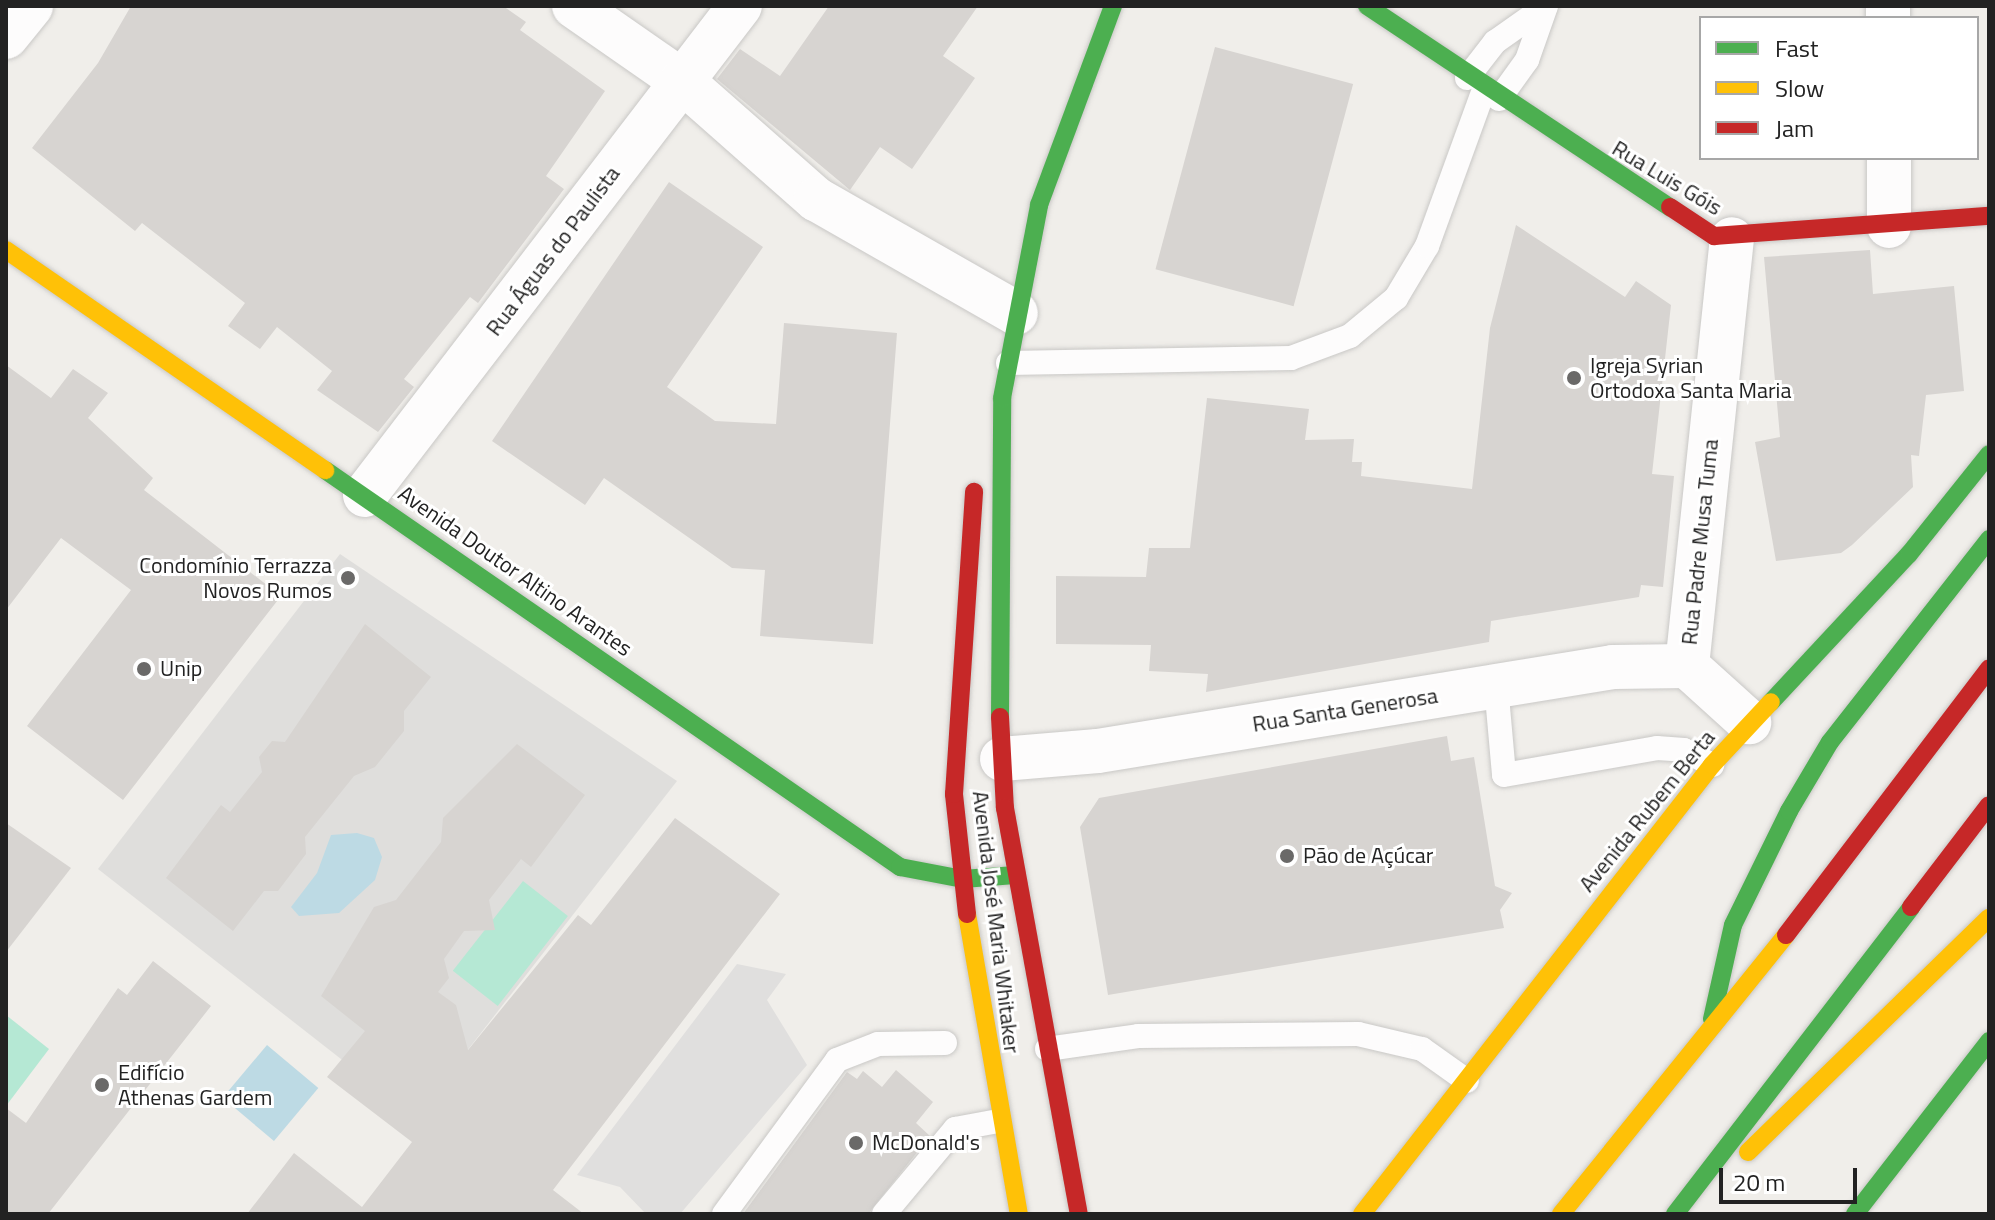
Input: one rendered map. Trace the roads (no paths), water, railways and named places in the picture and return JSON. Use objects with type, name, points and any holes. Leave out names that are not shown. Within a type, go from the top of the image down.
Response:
[{"type":"main road","name":"Avenida José Maria Whitaker","points":[[1079,1214],[1015,875],[1002,759],[996,649],[1002,398],[1039,205],[1113,6]]},
{"type":"main road","name":"Rua Luis Góis","points":[[1367,6],[1483,89],[1682,219],[1732,239],[1989,216]]},
{"type":"main road","name":"Avenida Doutor Altino Arantes","points":[[6,250],[900,867],[963,879],[1015,875]]},
{"type":"main road","name":"Avenida José Maria Whitaker","points":[[1002,398],[977,469],[957,679],[954,794],[963,879],[998,1121],[1019,1214]]},
{"type":"main road","name":"Avenida Rubem Berta","points":[[1362,1214],[1712,765],[1909,554],[1989,454]]},
{"type":"main road","points":[[1708,1036],[1733,925],[1789,811],[1830,742],[1989,539]]},
{"type":"main road","points":[[1561,1214],[1708,1036],[1989,669]]},
{"type":"main road","points":[[1681,1207],[1989,805]]},
{"type":"main road","points":[[1681,1207],[1787,1118],[1989,918]]},
{"type":"main road","points":[[1855,1214],[1989,1041]]},
{"type":"street","points":[[6,37],[31,6]]},
{"type":"street","points":[[574,6],[682,81],[816,199],[1016,313]]},
{"type":"street","name":"Rua Águas do Paulista","points":[[365,495],[740,6]]},
{"type":"street","points":[[1889,160],[1889,226]]},
{"type":"street","name":"Rua Padre Musa Tuma","points":[[1732,239],[1687,666],[1749,722]]},
{"type":"street","name":"Rua Santa Generosa","points":[[1002,759],[1098,751],[1613,667],[1687,666]]},
{"type":"lane","points":[[1483,89],[1527,60],[1546,6]]},
{"type":"lane","points":[[1008,363],[1291,358],[1350,336],[1396,298],[1427,246],[1483,89],[1495,42],[1546,6]]},
{"type":"lane","points":[[1496,685],[1504,775],[1657,748],[1684,750],[1712,765]]},
{"type":"lane","points":[[1047,1049],[1138,1036],[1358,1034],[1422,1049],[1467,1081]]},
{"type":"lane","points":[[724,1214],[837,1060],[878,1044],[945,1043]]},
{"type":"lane","points":[[884,1214],[955,1129],[998,1121]]},
{"type":"water","points":[[357,833],[374,838],[382,857],[375,880],[339,913],[299,916],[291,907],[317,873],[331,835]]},
{"type":"water","points":[[267,1045],[318,1088],[274,1141],[223,1098]]},
{"type":"place","name":"Igreja Syrian Ortodoxa Santa Maria","points":[[1574,378]]},
{"type":"place","name":"Condomínio Terrazza Novos Rumos","points":[[348,578]]},
{"type":"place","name":"Unip","points":[[144,669]]},
{"type":"place","name":"Pão de Açúcar","points":[[1287,856]]},
{"type":"place","name":"Edifício Athenas Gardem","points":[[102,1085]]},
{"type":"place","name":"McDonald's","points":[[856,1143]]}]
